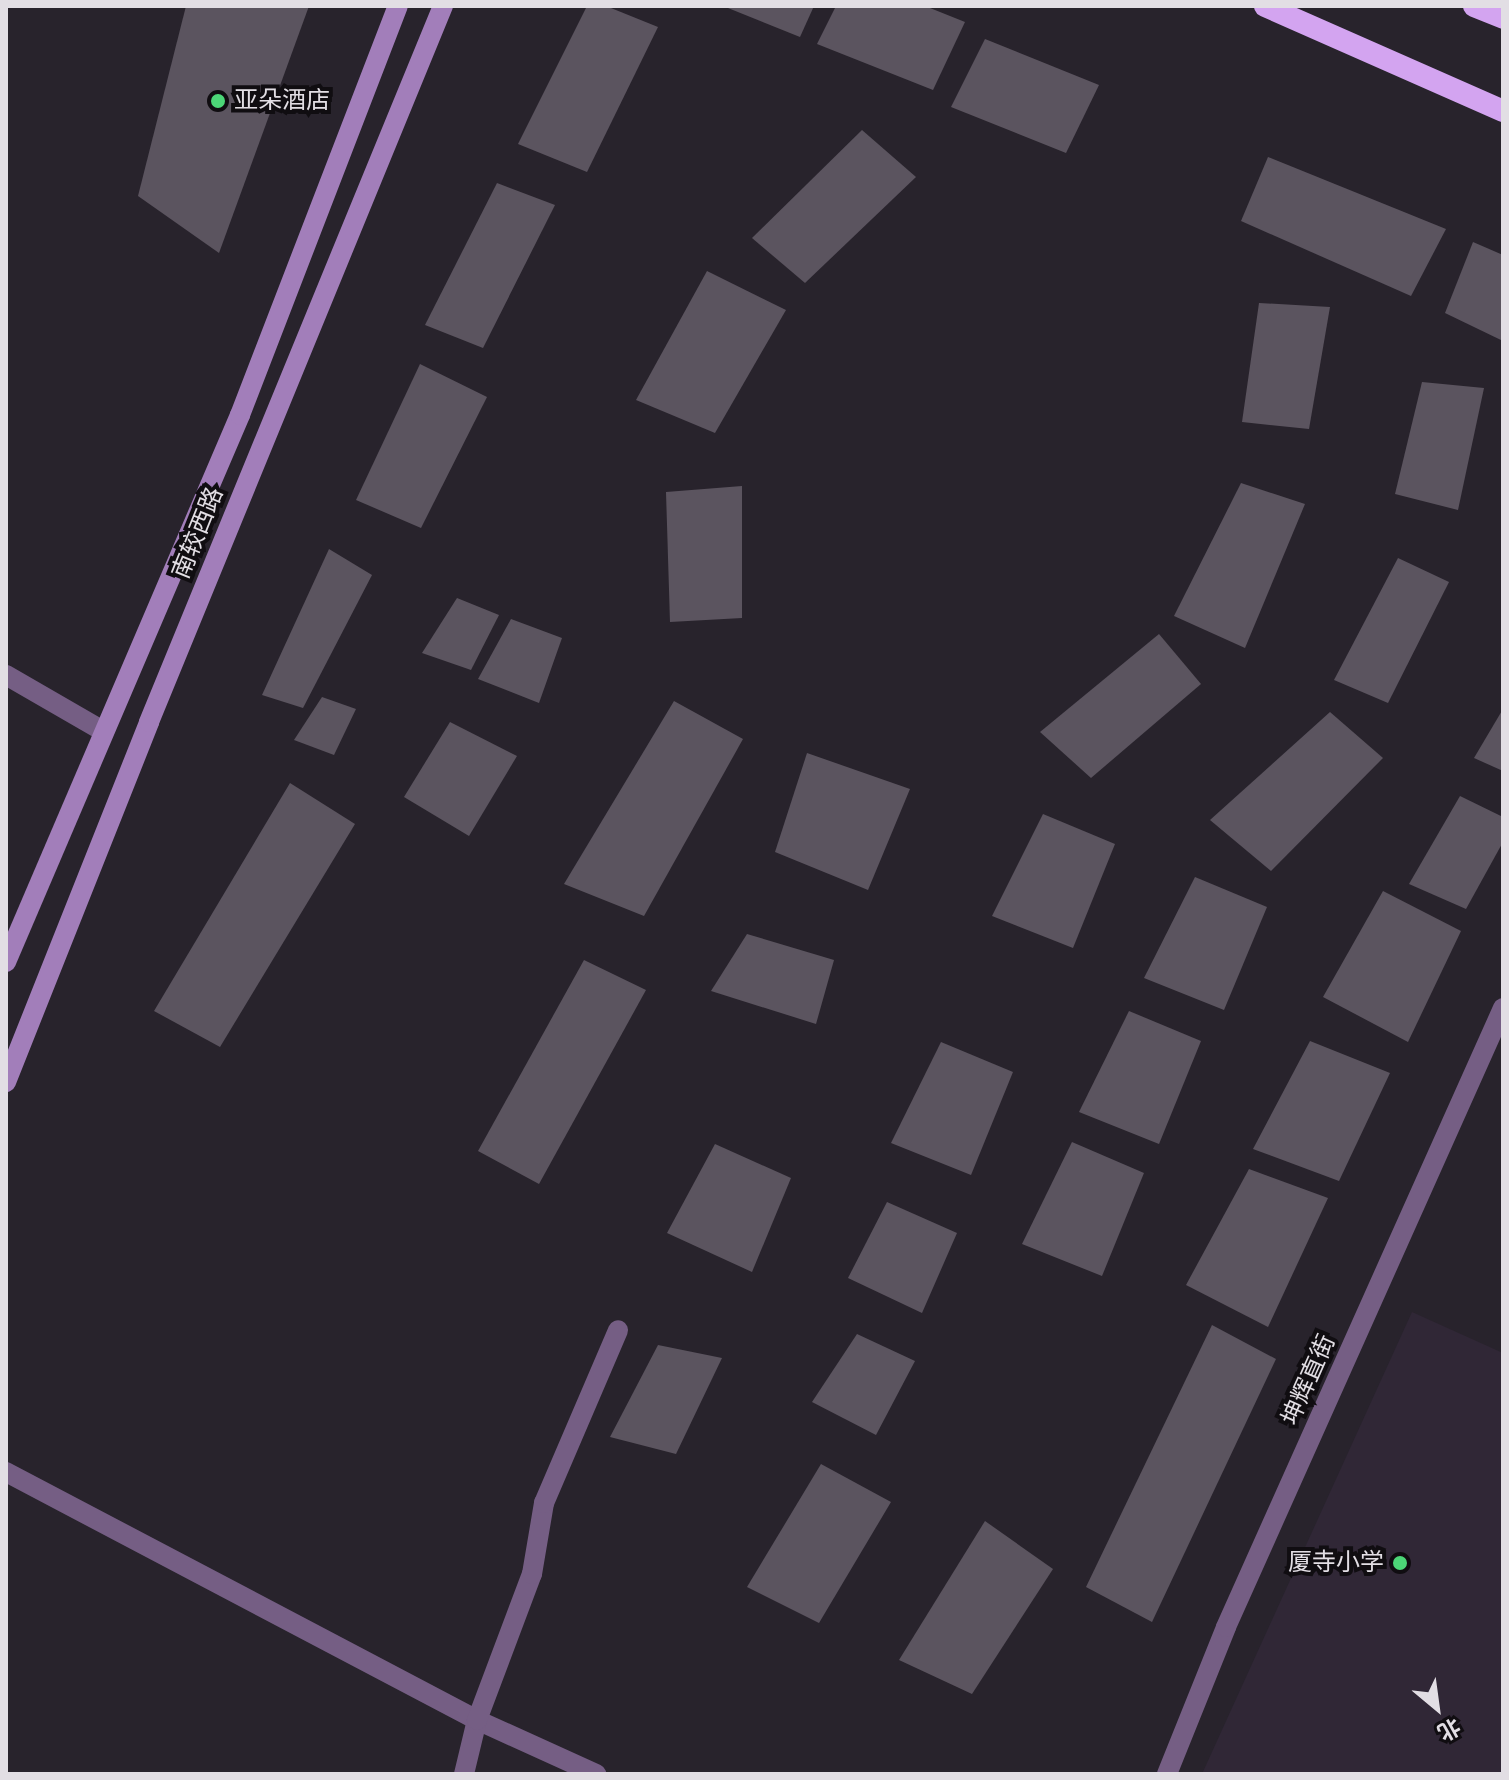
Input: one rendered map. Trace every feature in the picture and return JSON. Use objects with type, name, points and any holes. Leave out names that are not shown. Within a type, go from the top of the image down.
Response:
[{"type":"highway","points":[[1265,6],[1503,111]]},
{"type":"highway","points":[[1474,6],[1503,18]]},
{"type":"main road","name":"南较西路","points":[[6,962],[240,415],[398,6]]},
{"type":"main road","name":"南较西路","points":[[6,1082],[149,722],[443,6]]},
{"type":"street","points":[[6,675],[103,731]]},
{"type":"street","name":"坤辉直街","points":[[1167,1774],[1226,1627],[1503,1008]]},
{"type":"street","points":[[464,1774],[477,1720],[532,1574],[544,1503],[618,1330]]},
{"type":"street","points":[[6,1472],[477,1720],[596,1774]]},
{"type":"shaded area","name":"厦寺小学","points":[[1412,1312],[1503,1353],[1503,1774],[1202,1774]]},
{"type":"building","name":"亚朵酒店","points":[[186,6],[309,6],[219,253],[138,196]]},
{"type":"building","points":[[587,6],[606,6],[658,27],[587,172],[518,144]]},
{"type":"building","points":[[723,6],[814,6],[800,37]]},
{"type":"building","points":[[836,6],[925,6],[965,22],[933,90],[817,44]]},
{"type":"building","points":[[985,39],[1099,85],[1066,153],[951,107]]},
{"type":"building","points":[[862,130],[916,177],[805,283],[752,238]]},
{"type":"building","points":[[1268,157],[1446,229],[1411,296],[1241,221]]},
{"type":"building","points":[[497,183],[555,205],[483,348],[425,325]]},
{"type":"building","points":[[1473,242],[1503,255],[1503,341],[1445,313]]},
{"type":"building","points":[[707,271],[786,310],[715,433],[636,400]]},
{"type":"building","points":[[1259,303],[1330,307],[1309,429],[1242,422]]},
{"type":"building","points":[[420,364],[487,397],[421,528],[356,500]]},
{"type":"building","points":[[1422,382],[1484,388],[1458,510],[1395,494]]},
{"type":"building","points":[[1241,483],[1305,504],[1245,648],[1174,616]]},
{"type":"building","points":[[742,486],[742,618],[670,622],[666,492]]},
{"type":"building","points":[[329,549],[372,575],[303,708],[262,695]]},
{"type":"building","points":[[1398,558],[1449,582],[1388,703],[1334,680]]},
{"type":"building","points":[[457,598],[499,615],[471,670],[422,653]]},
{"type":"building","points":[[511,619],[562,638],[539,703],[478,679]]},
{"type":"building","points":[[1159,634],[1201,684],[1091,778],[1040,732]]},
{"type":"building","points":[[322,697],[356,709],[334,755],[294,740]]},
{"type":"building","points":[[674,701],[743,739],[644,916],[564,884]]},
{"type":"building","points":[[1503,709],[1503,771],[1474,758]]},
{"type":"building","points":[[1330,712],[1383,758],[1271,871],[1210,820]]},
{"type":"building","points":[[450,722],[517,756],[469,836],[404,797]]},
{"type":"building","points":[[807,753],[910,789],[868,890],[775,852]]},
{"type":"building","points":[[290,783],[355,824],[220,1047],[154,1011]]},
{"type":"building","points":[[1460,796],[1503,817],[1503,842],[1466,909],[1409,884]]},
{"type":"building","points":[[1043,814],[1115,844],[1073,948],[992,916]]},
{"type":"building","points":[[1195,877],[1267,907],[1224,1010],[1144,978]]},
{"type":"building","points":[[1383,891],[1461,931],[1408,1042],[1323,997]]},
{"type":"building","points":[[747,934],[834,960],[816,1024],[711,991]]},
{"type":"building","points":[[584,960],[646,990],[539,1184],[478,1151]]},
{"type":"building","points":[[1129,1011],[1201,1041],[1159,1144],[1079,1112]]},
{"type":"building","points":[[1310,1041],[1390,1073],[1339,1181],[1253,1149]]},
{"type":"building","points":[[941,1042],[1013,1072],[971,1175],[891,1143]]},
{"type":"building","points":[[1072,1142],[1144,1173],[1102,1276],[1022,1244]]},
{"type":"building","points":[[715,1144],[791,1178],[752,1272],[667,1233]]},
{"type":"building","points":[[1249,1169],[1328,1198],[1268,1327],[1186,1285]]},
{"type":"building","points":[[887,1202],[957,1233],[922,1313],[848,1278]]},
{"type":"building","points":[[1212,1325],[1276,1359],[1152,1622],[1086,1587]]},
{"type":"building","points":[[857,1334],[915,1361],[876,1435],[812,1402]]},
{"type":"building","points":[[658,1345],[722,1358],[676,1454],[610,1437]]},
{"type":"building","points":[[821,1464],[891,1502],[819,1623],[747,1587]]},
{"type":"building","points":[[985,1521],[1053,1569],[972,1694],[899,1660]]},
{"type":"place","name":"亚朵酒店","points":[[218,101]]},
{"type":"place","name":"厦寺小学","points":[[1400,1563]]}]
